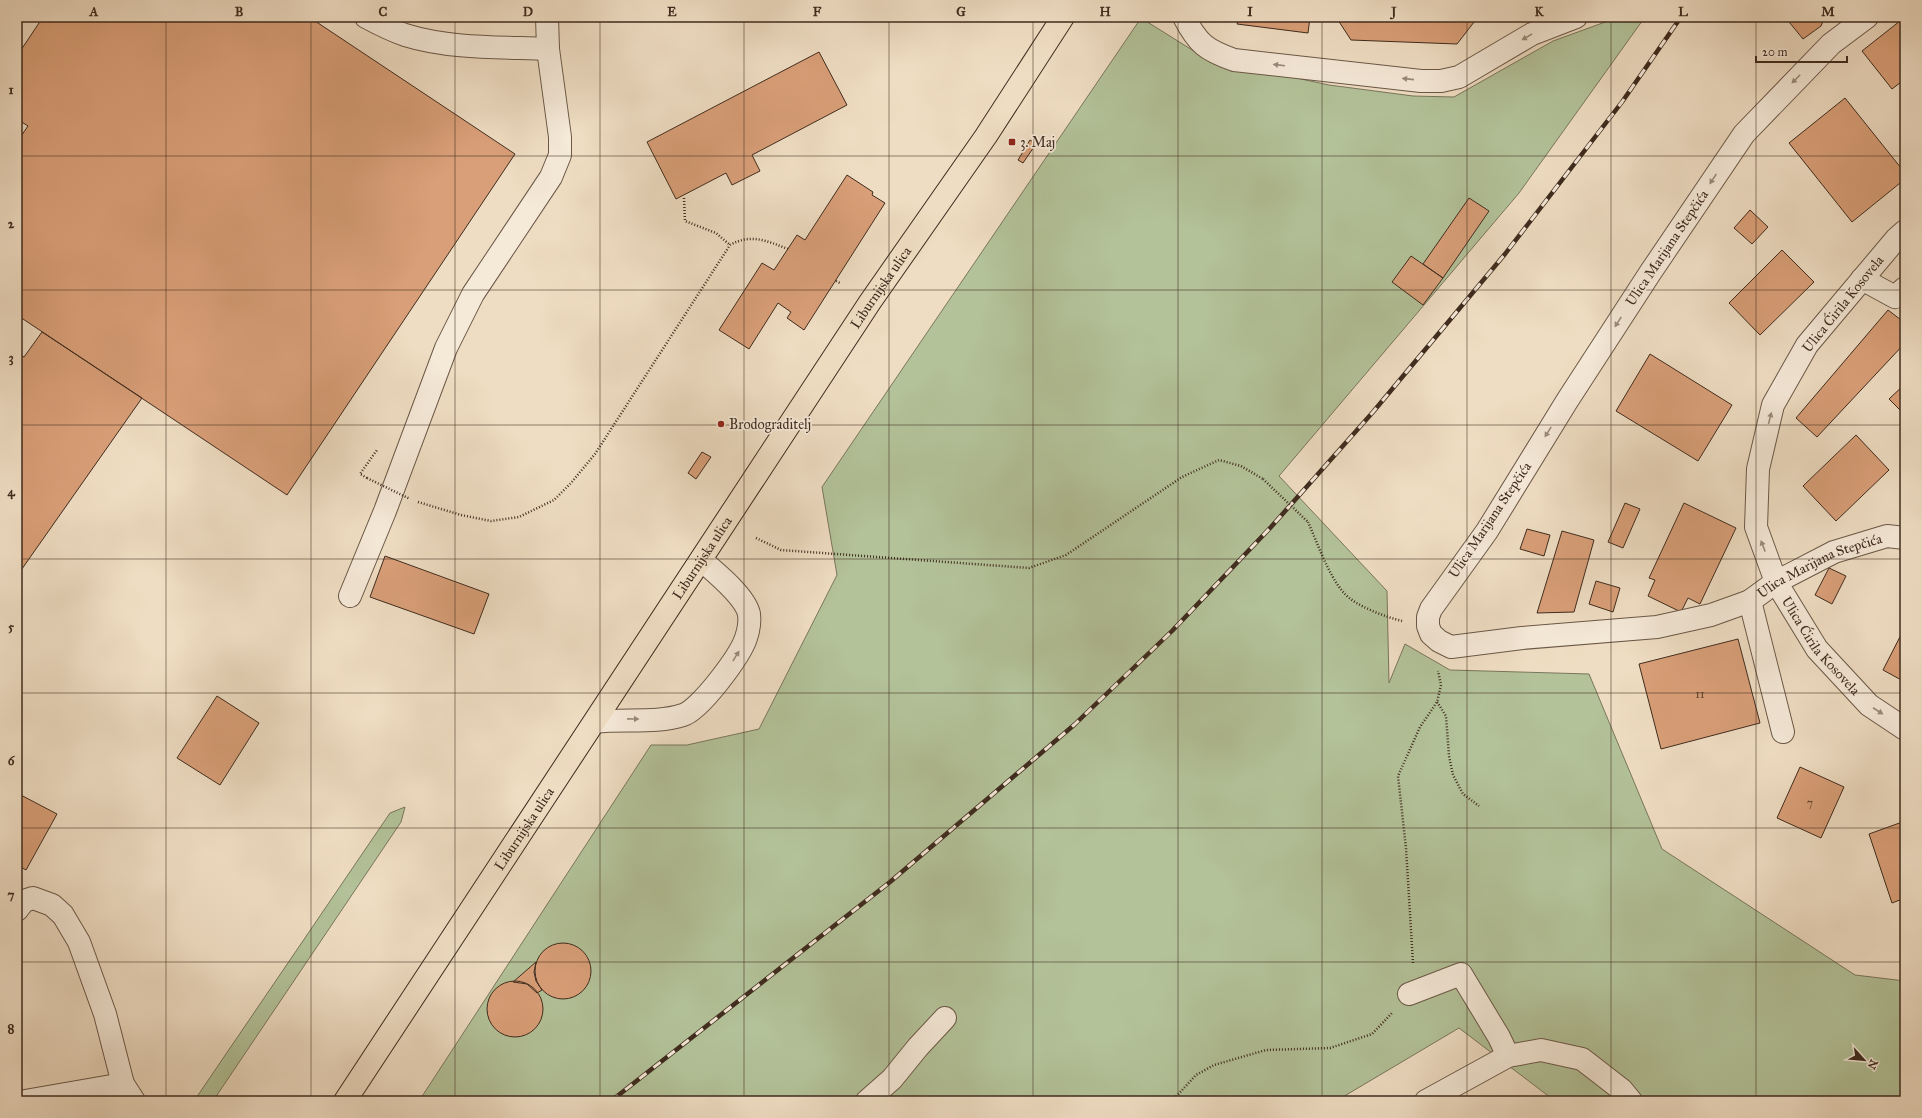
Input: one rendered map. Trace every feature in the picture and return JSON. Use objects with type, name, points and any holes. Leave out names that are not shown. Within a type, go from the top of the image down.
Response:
[{"type":"main road","name":"Liburnijska ulica","points":[[345,1101],[870,302],[986,136],[1063,17]]},
{"type":"street","points":[[366,17],[391,30],[434,41],[548,49]]},
{"type":"street","points":[[350,596],[385,511],[446,348],[473,294],[551,177],[560,155],[560,137],[548,49],[547,17]]},
{"type":"street","points":[[1184,17],[1195,35],[1207,49],[1234,60],[1421,81],[1441,81],[1459,77],[1532,34],[1576,17]]},
{"type":"street","name":"Ulica Marijana Stepčića","points":[[1867,17],[1831,44],[1744,134],[1650,273],[1567,401],[1487,531],[1446,587],[1428,617],[1428,626],[1432,634],[1439,641],[1451,647],[1522,638],[1658,626],[1711,615],[1750,601],[1776,582],[1834,552],[1887,536],[1905,538]]},
{"type":"street","name":"Ulica Ćirila Kosovela","points":[[1905,231],[1896,239],[1807,345],[1773,405],[1758,469],[1756,528],[1776,582],[1817,649],[1868,705],[1905,729]]},
{"type":"street","points":[[1862,279],[1895,296],[1905,288]]},
{"type":"street","points":[[595,722],[621,719],[664,718],[683,715],[691,711],[702,700],[732,662],[746,639],[749,615],[740,598],[701,560]]},
{"type":"street","points":[[1750,601],[1783,732]]},
{"type":"street","points":[[17,910],[24,901],[33,898],[52,905],[64,915],[79,942],[105,1014],[128,1092],[25,1101]]},
{"type":"street","points":[[1408,994],[1461,974],[1499,1037],[1508,1056]]},
{"type":"street","points":[[867,1101],[892,1079],[918,1047],[945,1018]]},
{"type":"street","points":[[1426,1101],[1508,1056],[1542,1050],[1582,1059],[1622,1090],[1631,1101]]},
{"type":"path","points":[[684,198],[685,221],[716,233],[730,245]]},
{"type":"path","points":[[423,505],[492,521],[512,519],[527,514],[554,500],[571,483],[595,454],[730,245],[740,239],[752,238],[788,249]]},
{"type":"path","points":[[836,281],[840,283]]},
{"type":"path","points":[[756,538],[781,550],[1029,568],[1066,555],[1182,477],[1219,460],[1242,466],[1263,479],[1308,522],[1332,574],[1344,594],[1380,615],[1406,622]]},
{"type":"path","points":[[366,466],[360,474],[410,499]]},
{"type":"path","points":[[1172,1101],[1196,1075],[1214,1065],[1266,1050],[1330,1048],[1372,1034],[1408,994],[1414,967],[1406,848],[1398,776],[1420,727],[1437,702],[1440,685],[1438,670]]},
{"type":"path","points":[[1437,702],[1446,716],[1449,756],[1454,775],[1463,794],[1479,806]]},
{"type":"green space","points":[[1619,17],[1645,17],[1519,193],[1279,476],[1387,591],[1389,683],[1405,644],[1450,670],[1589,674],[1662,849],[1855,975],[1905,981],[1905,1101],[1555,1101],[1459,1028],[1336,1101],[419,1101],[651,745],[687,745],[759,729],[837,575],[822,487],[1141,18],[1197,53],[1222,62],[1329,85],[1413,96],[1454,97],[1553,41]]},
{"type":"green space","points":[[405,807],[401,822],[213,1101],[194,1101],[390,813]]},
{"type":"building","points":[[43,17],[309,17],[515,154],[287,495],[17,315],[17,142],[28,126],[17,119],[17,56]]},
{"type":"building","points":[[1239,17],[1310,17],[1308,33],[1237,24]]},
{"type":"building","points":[[1336,17],[1478,17],[1457,44],[1351,40]]},
{"type":"building","points":[[1785,17],[1825,17],[1821,26],[1803,39]]},
{"type":"building","points":[[1905,17],[1905,79],[1892,89],[1862,51]]},
{"type":"building","points":[[819,52],[847,105],[752,155],[760,171],[732,185],[726,173],[676,199],[647,142]]},
{"type":"building","points":[[1845,98],[1905,173],[1905,179],[1852,222],[1789,143]]},
{"type":"building","points":[[1030,140],[1036,144],[1023,163],[1018,160]]},
{"type":"building","points":[[847,175],[873,192],[872,195],[885,203],[804,330],[787,318],[791,312],[778,303],[749,349],[719,330],[762,263],[774,270],[797,235],[805,240]]},
{"type":"building","points":[[1469,198],[1489,211],[1443,278],[1423,264]]},
{"type":"building","points":[[1750,210],[1768,227],[1752,244],[1734,228]]},
{"type":"building","points":[[1782,250],[1814,282],[1760,335],[1729,303]]},
{"type":"building","points":[[1411,256],[1443,278],[1423,305],[1392,282]]},
{"type":"building","points":[[1888,310],[1905,323],[1905,343],[1817,437],[1796,418]]},
{"type":"building","points":[[42,332],[142,398],[17,576],[17,353],[24,357]]},
{"type":"building","points":[[1650,354],[1732,405],[1698,461],[1616,411]]},
{"type":"building","points":[[1905,384],[1905,415],[1889,399]]},
{"type":"building","points":[[1856,435],[1889,470],[1836,521],[1803,486]]},
{"type":"building","points":[[702,452],[711,457],[696,479],[688,473]]},
{"type":"building","points":[[1625,503],[1640,509],[1623,548],[1608,542]]},
{"type":"building","points":[[1684,503],[1736,528],[1700,604],[1688,598],[1681,612],[1648,596],[1655,580],[1649,578]]},
{"type":"building","points":[[1527,529],[1550,535],[1544,556],[1520,549]]},
{"type":"building","points":[[1562,531],[1594,540],[1574,612],[1537,613]]},
{"type":"building","points":[[385,556],[489,594],[474,634],[370,597]]},
{"type":"building","points":[[1829,568],[1846,576],[1832,604],[1815,595]]},
{"type":"building","points":[[1596,581],[1620,588],[1613,612],[1589,604]]},
{"type":"building","points":[[1905,627],[1905,682],[1883,670]]},
{"type":"building","points":[[1738,639],[1760,723],[1661,749],[1639,664]]},
{"type":"building","points":[[217,696],[259,723],[220,785],[177,758]]},
{"type":"building","points":[[1800,767],[1844,787],[1821,838],[1777,818]]},
{"type":"building","points":[[17,793],[57,814],[26,870],[17,865]]},
{"type":"building","points":[[1905,821],[1905,898],[1892,903],[1869,834]]},
{"type":"building","points":[[558,943],[568,943],[583,951],[589,960],[591,971],[589,982],[583,991],[568,999],[558,999],[547,994],[540,987],[535,976],[535,966],[540,955],[547,948]]},
{"type":"building","points":[[536,962],[534,972],[536,981],[542,990],[537,993],[527,984],[513,982]]},
{"type":"building","points":[[510,981],[520,981],[535,989],[541,998],[543,1009],[541,1020],[535,1029],[520,1037],[510,1037],[499,1032],[492,1025],[487,1014],[487,1004],[492,993],[499,986]]},
{"type":"railway","points":[[611,1101],[890,882],[1074,725],[1172,631],[1271,527],[1373,412],[1505,254],[1622,102],[1681,17]]},
{"type":"place","name":"3. Maj","points":[[1012,142]]},
{"type":"place","name":"Brodograditelj","points":[[721,424]]}]
